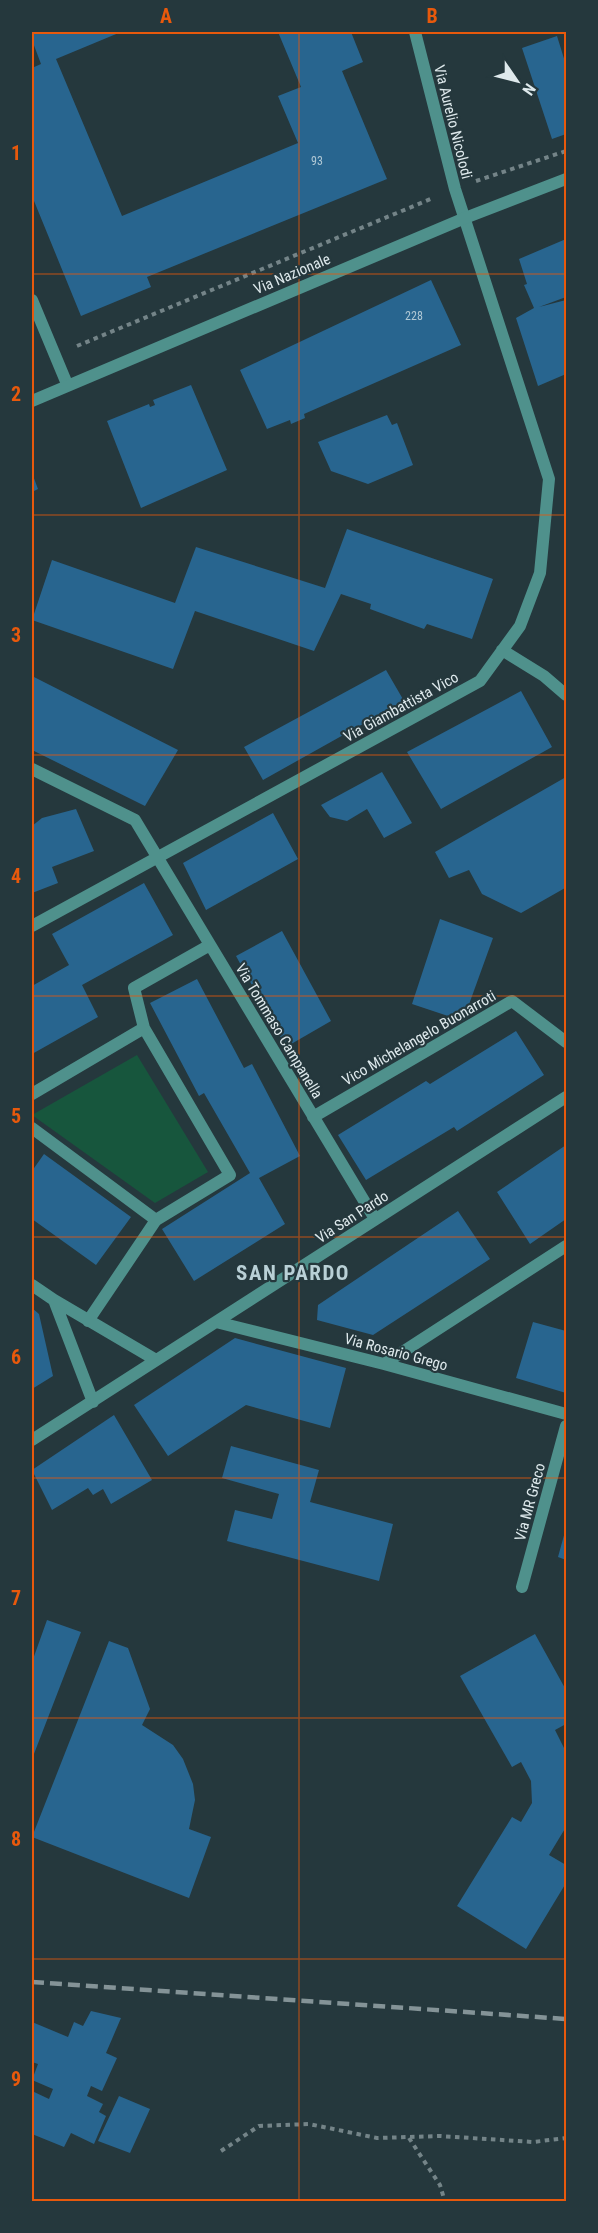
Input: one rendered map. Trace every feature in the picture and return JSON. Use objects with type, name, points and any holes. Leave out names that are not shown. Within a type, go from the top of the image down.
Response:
[{"type":"street","name":"Via Aurelio Nicolodi","points":[[415,32],[455,189],[465,218]]},
{"type":"street","name":"Via Nazionale","points":[[32,401],[465,218],[567,179]]},
{"type":"street","name":"Via Giambattista Vico","points":[[32,926],[480,681],[520,626],[540,573],[549,479],[465,218]]},
{"type":"street","points":[[32,300],[68,384]]},
{"type":"street","points":[[502,650],[544,676],[567,695]]},
{"type":"street","name":"Via Tommaso Campanella","points":[[32,769],[135,820],[375,1220]]},
{"type":"street","points":[[88,1321],[156,1220],[230,1175],[144,1028],[134,988],[210,945]]},
{"type":"street","name":"Vico Michelangelo Buonarroti","points":[[313,1117],[512,1000],[567,1042]]},
{"type":"street","points":[[32,1094],[144,1028]]},
{"type":"street","name":"Via San Pardo","points":[[32,1440],[567,1097]]},
{"type":"street","points":[[32,1128],[156,1220]]},
{"type":"street","points":[[384,1364],[567,1246]]},
{"type":"street","points":[[32,1286],[156,1360]]},
{"type":"street","points":[[54,1300],[93,1402]]},
{"type":"street","name":"Via Rosario Grego","points":[[216,1322],[384,1364],[567,1414]]},
{"type":"street","name":"Via MR Greco","points":[[522,1587],[567,1426]]},
{"type":"path","points":[[54,355],[455,189],[567,150]]},
{"type":"path","points":[[221,2151],[259,2126],[309,2124],[377,2138],[440,2136],[534,2142],[567,2138]]},
{"type":"path","points":[[408,2137],[440,2185],[445,2202]]},
{"type":"green space","points":[[137,1055],[208,1172],[155,1203],[32,1115]]},
{"type":"building","points":[[32,32],[121,32],[56,59],[122,216],[298,143],[278,96],[301,87],[278,32],[351,32],[363,62],[342,71],[387,179],[147,277],[151,287],[81,316],[32,196],[32,68],[41,64],[32,40]]},
{"type":"building","points":[[557,36],[566,65],[566,134],[552,139],[522,48]]},
{"type":"building","points":[[566,239],[566,297],[539,307],[566,300],[566,374],[538,386],[516,318],[534,308],[524,285],[527,284],[519,259]]},
{"type":"building","points":[[431,280],[461,345],[304,414],[305,418],[291,424],[290,420],[267,429],[240,370]]},
{"type":"building","points":[[191,385],[227,470],[141,508],[107,421],[149,404],[150,407],[155,405],[153,400]]},
{"type":"building","points":[[387,415],[392,425],[397,423],[413,465],[368,484],[331,471],[318,442]]},
{"type":"building","points":[[32,473],[38,489],[32,492]]},
{"type":"building","points":[[347,529],[493,579],[472,639],[427,624],[424,629],[370,609],[371,604],[341,594],[314,651],[195,611],[173,669],[32,620],[52,560],[175,603],[196,547],[325,588]]},
{"type":"building","points":[[386,670],[404,701],[263,780],[244,747]]},
{"type":"building","points":[[32,676],[178,750],[145,806],[32,750]]},
{"type":"building","points":[[521,691],[552,747],[441,809],[407,752]]},
{"type":"building","points":[[382,772],[412,823],[384,838],[367,809],[347,821],[330,817],[321,805]]},
{"type":"building","points":[[566,777],[565,888],[521,913],[482,894],[469,870],[449,878],[435,852]]},
{"type":"building","points":[[76,809],[94,851],[52,867],[58,883],[32,893],[32,826],[42,818]]},
{"type":"building","points":[[273,813],[298,859],[206,910],[183,863]]},
{"type":"building","points":[[144,883],[173,935],[82,985],[98,1017],[32,1054],[32,986],[69,965],[52,934]]},
{"type":"building","points":[[440,919],[493,938],[463,1021],[412,1004]]},
{"type":"building","points":[[282,931],[331,1021],[286,1047],[236,956]]},
{"type":"building","points":[[197,979],[244,1068],[252,1064],[300,1156],[259,1178],[285,1224],[194,1281],[162,1229],[250,1173],[204,1093],[199,1096],[150,1003]]},
{"type":"building","points":[[516,1031],[544,1075],[457,1131],[454,1127],[366,1180],[338,1135],[426,1081],[430,1084]]},
{"type":"building","points":[[566,1145],[566,1219],[530,1244],[497,1192]]},
{"type":"building","points":[[44,1154],[131,1217],[96,1265],[32,1219],[32,1171]]},
{"type":"building","points":[[458,1211],[490,1259],[373,1335],[317,1320],[318,1305]]},
{"type":"building","points":[[32,1308],[39,1314],[53,1376],[32,1389]]},
{"type":"building","points":[[533,1322],[566,1331],[566,1393],[516,1378]]},
{"type":"building","points":[[235,1338],[346,1368],[330,1428],[246,1405],[168,1456],[134,1405]]},
{"type":"building","points":[[114,1415],[152,1480],[111,1504],[103,1489],[93,1495],[88,1488],[52,1510],[32,1470]]},
{"type":"building","points":[[231,1446],[319,1470],[310,1502],[393,1524],[379,1581],[227,1541],[235,1510],[272,1519],[279,1494],[222,1478]]},
{"type":"building","points":[[566,1528],[566,1560],[558,1557]]},
{"type":"building","points":[[47,1620],[81,1632],[32,1759],[32,1662]]},
{"type":"building","points":[[535,1634],[566,1690],[566,1724],[555,1730],[566,1752],[566,1827],[549,1855],[566,1865],[566,1883],[526,1949],[457,1906],[512,1817],[521,1822],[532,1803],[531,1781],[521,1762],[512,1767],[460,1676]]},
{"type":"building","points":[[109,1641],[128,1648],[150,1709],[142,1725],[173,1745],[183,1759],[193,1784],[195,1800],[189,1829],[211,1837],[189,1898],[32,1837]]},
{"type":"building","points":[[91,2011],[121,2018],[106,2053],[117,2058],[102,2091],[91,2086],[87,2096],[103,2104],[99,2112],[106,2116],[94,2144],[71,2133],[64,2147],[32,2134],[32,2091],[49,2099],[53,2089],[32,2080],[38,2064],[32,2062],[32,2022],[68,2037],[74,2022],[83,2026]]},
{"type":"building","points":[[119,2096],[150,2109],[130,2153],[98,2141]]},
{"type":"railway","points":[[32,1982],[566,2019]]},
{"type":"district","name":"SAN PARDO","points":[[293,1273]]}]
